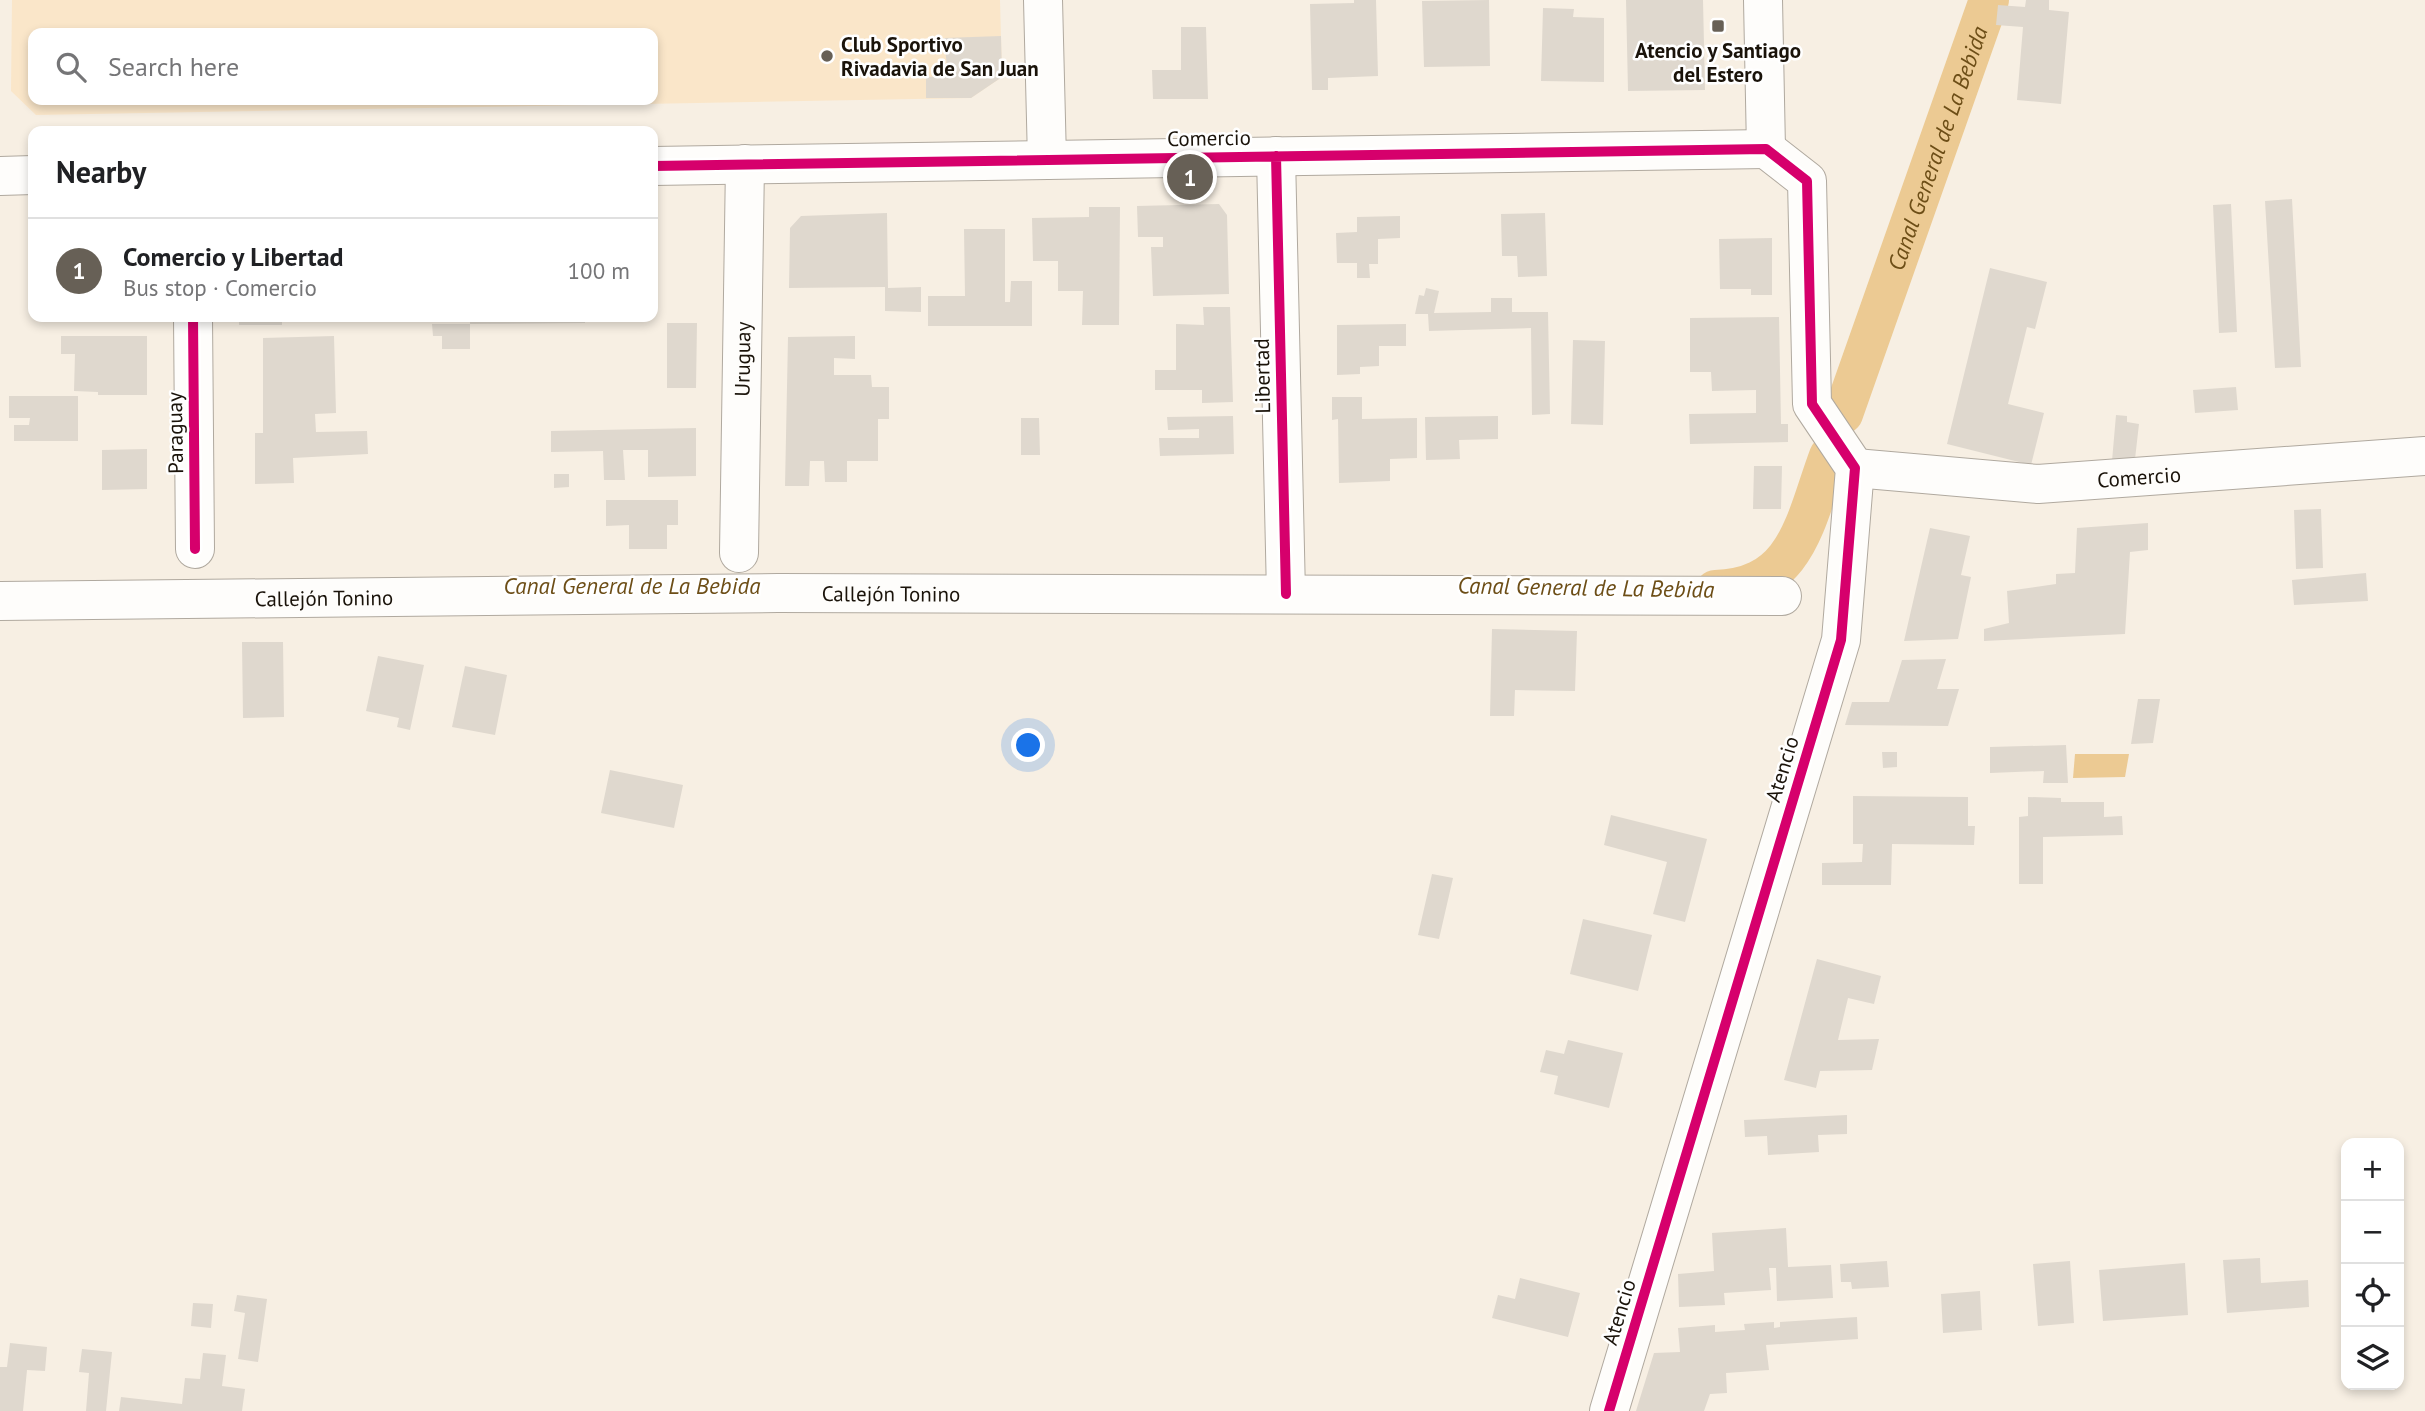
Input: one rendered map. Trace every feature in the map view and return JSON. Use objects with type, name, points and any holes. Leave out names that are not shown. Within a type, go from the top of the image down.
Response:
[{"type":"street","points":[[1043,0],[1047,160]]},
{"type":"street","points":[[1763,0],[1766,149],[1807,181],[1812,404],[1855,468]]},
{"type":"street","name":"Comercio","points":[[658,166],[1766,149]]},
{"type":"street","name":"Libertad","points":[[1276,156],[1286,594]]},
{"type":"street","name":"Uruguay","points":[[739,554],[745,164]]},
{"type":"street","points":[[0,176],[28,176]]},
{"type":"street","name":"Paraguay","points":[[193,322],[195,549]]},
{"type":"street","name":"Comercio","points":[[1855,468],[2038,484],[2425,456]]},
{"type":"street","name":"Atencio","points":[[1609,1411],[1841,640],[1855,468]]},
{"type":"street","name":"Callejón Tonino","points":[[0,601],[778,593],[1782,596]]},
{"type":"shaded area","name":"Club Sportivo Rivadavia de San Juan","points":[[12,0],[1000,0],[1002,77],[971,98],[658,104],[658,28],[28,28],[28,105],[586,105],[36,115],[11,91]]},
{"type":"shaded area","points":[[2075,754],[2129,754],[2125,777],[2073,778]]},
{"type":"building","points":[[1354,0],[1376,0],[1378,76],[1328,78],[1328,90],[1312,90],[1310,4],[1354,3]]},
{"type":"building","points":[[1489,0],[1490,66],[1424,67],[1422,1]]},
{"type":"building","points":[[1626,0],[1703,0],[1705,90],[1628,91]]},
{"type":"building","points":[[2026,0],[2049,0],[2049,10],[2069,12],[2061,104],[2017,100],[2023,27],[1996,25],[1998,5],[2025,7]]},
{"type":"building","points":[[1543,8],[1574,9],[1573,17],[1604,18],[1604,82],[1541,81]]},
{"type":"building","points":[[1181,27],[1206,27],[1208,99],[1153,99],[1152,70],[1181,70]]},
{"type":"building","points":[[1001,36],[1002,77],[971,98],[926,98],[926,77],[948,76],[944,38]]},
{"type":"building","points":[[2292,199],[2301,367],[2275,368],[2265,201]]},
{"type":"building","points":[[1219,204],[1227,215],[1229,294],[1153,296],[1151,247],[1163,247],[1163,237],[1138,237],[1137,206]]},
{"type":"building","points":[[2231,204],[2237,332],[2219,333],[2213,205]]},
{"type":"building","points":[[1089,207],[1120,207],[1119,325],[1082,325],[1083,291],[1058,291],[1058,261],[1033,261],[1032,218],[1089,217]]},
{"type":"building","points":[[887,213],[888,288],[921,287],[921,312],[885,311],[885,287],[789,288],[790,228],[801,216]]},
{"type":"building","points":[[1545,213],[1547,276],[1518,277],[1517,256],[1502,256],[1501,214]]},
{"type":"building","points":[[1400,216],[1400,238],[1378,239],[1378,264],[1369,264],[1370,278],[1357,278],[1357,263],[1337,263],[1336,233],[1357,232],[1357,217]]},
{"type":"building","points":[[964,229],[1005,229],[1005,302],[1010,302],[1011,281],[1032,281],[1032,326],[928,326],[928,296],[965,296]]},
{"type":"building","points":[[1772,238],[1772,295],[1751,295],[1751,289],[1720,289],[1719,239]]},
{"type":"building","points":[[1990,268],[2047,282],[2035,329],[2027,327],[2008,404],[2044,413],[2031,465],[1947,444]]},
{"type":"building","points":[[1426,288],[1439,291],[1434,313],[1491,312],[1491,298],[1512,298],[1512,312],[1548,312],[1550,414],[1532,415],[1531,328],[1429,331],[1428,314],[1415,314],[1419,295],[1424,296]]},
{"type":"building","points":[[1203,307],[1230,307],[1233,402],[1202,403],[1202,390],[1155,390],[1155,370],[1176,370],[1176,324],[1204,325]]},
{"type":"building","points":[[1779,317],[1781,424],[1788,424],[1788,442],[1690,444],[1689,414],[1756,413],[1756,390],[1712,391],[1711,372],[1690,372],[1690,318]]},
{"type":"building","points":[[239,322],[282,322],[282,325],[239,325]]},
{"type":"building","points":[[470,322],[585,322],[585,323]]},
{"type":"building","points":[[667,323],[697,323],[696,388],[667,388]]},
{"type":"building","points":[[432,324],[470,324],[470,349],[442,349],[442,336],[433,336]]},
{"type":"building","points":[[1406,324],[1406,346],[1379,346],[1379,366],[1360,367],[1360,374],[1337,375],[1337,325]]},
{"type":"building","points":[[61,336],[147,336],[147,395],[98,395],[98,392],[74,391],[75,354],[61,354]]},
{"type":"building","points":[[334,336],[336,413],[315,414],[316,432],[367,431],[368,454],[293,458],[294,483],[255,484],[255,433],[263,433],[263,338]]},
{"type":"building","points":[[855,336],[855,359],[834,358],[834,375],[871,375],[872,387],[889,387],[889,419],[878,419],[878,461],[847,461],[847,482],[825,482],[824,461],[810,461],[809,486],[785,486],[788,337]]},
{"type":"building","points":[[1573,340],[1605,341],[1603,425],[1571,424]]},
{"type":"building","points":[[2236,387],[2238,410],[2195,413],[2193,390]]},
{"type":"building","points":[[9,396],[78,396],[78,441],[14,441],[14,425],[29,425],[30,418],[9,418]]},
{"type":"building","points":[[1332,397],[1362,397],[1362,419],[1417,418],[1417,458],[1390,459],[1390,481],[1339,483],[1338,419],[1332,420]]},
{"type":"building","points":[[2116,415],[2127,416],[2127,422],[2139,424],[2135,459],[2112,461]]},
{"type":"building","points":[[1233,416],[1234,454],[1160,456],[1159,438],[1199,438],[1199,429],[1168,430],[1167,417]]},
{"type":"building","points":[[1498,416],[1498,439],[1459,440],[1460,459],[1426,460],[1425,417]]},
{"type":"building","points":[[1021,418],[1039,418],[1040,455],[1021,455]]},
{"type":"building","points":[[696,428],[696,476],[648,477],[648,450],[623,450],[625,480],[604,480],[603,451],[551,452],[551,431]]},
{"type":"building","points":[[147,449],[147,489],[102,490],[102,450]]},
{"type":"building","points":[[1754,466],[1782,466],[1781,509],[1753,509]]},
{"type":"building","points":[[554,474],[569,474],[569,487],[554,488]]},
{"type":"building","points":[[606,500],[678,500],[678,525],[667,525],[667,549],[629,549],[629,525],[606,526]]},
{"type":"building","points":[[2321,509],[2323,568],[2296,569],[2294,510]]},
{"type":"building","points":[[2148,523],[2148,550],[2130,552],[2125,634],[1984,641],[1984,629],[2009,623],[2007,591],[2056,584],[2056,574],[2075,573],[2077,528]]},
{"type":"building","points":[[1930,528],[1970,536],[1961,575],[1971,577],[1958,639],[1904,641]]},
{"type":"building","points":[[2366,573],[2368,601],[2294,605],[2292,580]]},
{"type":"building","points":[[1492,629],[1577,631],[1575,691],[1515,690],[1514,716],[1490,716]]},
{"type":"building","points":[[242,642],[283,642],[284,717],[243,718]]},
{"type":"building","points":[[378,656],[424,665],[410,730],[397,727],[399,718],[366,711]]},
{"type":"building","points":[[1946,659],[1937,689],[1959,689],[1948,726],[1845,725],[1852,702],[1889,702],[1902,660]]},
{"type":"building","points":[[465,666],[507,675],[495,735],[452,727]]},
{"type":"building","points":[[2138,699],[2160,699],[2153,743],[2131,744]]},
{"type":"building","points":[[2066,745],[2068,783],[2043,783],[2044,771],[1990,773],[1990,747]]},
{"type":"building","points":[[1882,752],[1897,752],[1897,767],[1883,768]]},
{"type":"building","points":[[610,770],[683,785],[674,828],[601,813]]},
{"type":"building","points":[[1853,796],[1968,797],[1968,826],[1975,826],[1974,845],[1892,844],[1891,885],[1822,885],[1822,863],[1862,862],[1863,844],[1853,844]]},
{"type":"building","points":[[2028,797],[2061,798],[2061,802],[2104,802],[2104,817],[2122,816],[2123,835],[2043,837],[2043,884],[2019,884],[2019,817],[2028,816]]},
{"type":"building","points":[[1611,815],[1707,839],[1685,922],[1653,914],[1667,862],[1604,845]]},
{"type":"building","points":[[1432,874],[1453,878],[1439,939],[1418,935]]},
{"type":"building","points":[[1583,919],[1652,935],[1638,991],[1570,974]]},
{"type":"building","points":[[1817,959],[1881,976],[1874,1004],[1848,998],[1838,1040],[1879,1039],[1872,1070],[1820,1071],[1816,1088],[1784,1080]]},
{"type":"building","points":[[1568,1040],[1623,1053],[1609,1108],[1554,1094],[1558,1076],[1540,1072],[1546,1050],[1564,1054]]},
{"type":"building","points":[[1847,1115],[1847,1134],[1818,1135],[1819,1152],[1768,1155],[1767,1136],[1745,1137],[1744,1120]]},
{"type":"building","points":[[1786,1228],[1788,1267],[1831,1265],[1833,1298],[1777,1301],[1776,1268],[1769,1268],[1771,1290],[1724,1293],[1725,1305],[1679,1307],[1678,1274],[1714,1271],[1712,1233]]},
{"type":"building","points":[[2260,1258],[2261,1283],[2308,1280],[2309,1307],[2227,1313],[2223,1260]]},
{"type":"building","points":[[1887,1261],[1889,1287],[1852,1289],[1851,1282],[1841,1282],[1840,1264]]},
{"type":"building","points":[[2070,1261],[2074,1323],[2038,1326],[2033,1264]]},
{"type":"building","points":[[2185,1263],[2188,1315],[2103,1321],[2099,1270]]},
{"type":"building","points":[[1520,1278],[1580,1293],[1568,1337],[1492,1318],[1498,1295],[1515,1299]]},
{"type":"building","points":[[1980,1291],[1982,1330],[1943,1333],[1941,1294]]},
{"type":"building","points":[[237,1295],[267,1299],[258,1362],[238,1359],[245,1313],[234,1311]]},
{"type":"building","points":[[193,1303],[213,1304],[211,1328],[191,1326]]},
{"type":"building","points":[[1857,1317],[1858,1339],[1766,1345],[1769,1370],[1726,1373],[1727,1393],[1710,1394],[1704,1411],[1636,1411],[1654,1353],[1680,1352],[1678,1328],[1715,1325],[1715,1332],[1745,1330],[1744,1324],[1774,1322],[1774,1328],[1780,1327],[1780,1322]]},
{"type":"building","points":[[10,1343],[47,1347],[45,1371],[27,1370],[23,1411],[0,1411],[0,1367],[7,1367]]},
{"type":"building","points":[[82,1349],[112,1352],[106,1411],[86,1411],[89,1373],[79,1372]]},
{"type":"building","points":[[203,1353],[226,1355],[222,1386],[245,1389],[242,1411],[119,1411],[121,1397],[182,1404],[185,1378],[200,1379]]},
{"type":"waterway","name":"Canal General de La Bebida","points":[[1843,414],[1989,0]]},
{"type":"waterway","name":"Canal General de La Bebida","points":[[1715,590],[1743,586],[1764,577],[1781,564],[1804,526],[1829,456]]},
{"type":"cycle path","points":[[658,166],[1766,149],[1807,181],[1812,404],[1855,468],[1841,640],[1609,1411]]},
{"type":"cycle path","points":[[1276,156],[1286,594]]},
{"type":"cycle path","points":[[193,322],[195,549]]},
{"type":"place","name":"Atencio y Santiago del Estero","points":[[1718,26]]},
{"type":"place","name":"Club Sportivo Rivadavia de San Juan","points":[[827,56]]},
{"type":"place","name":"Comercio y Libertad","points":[[1190,177]]}]
